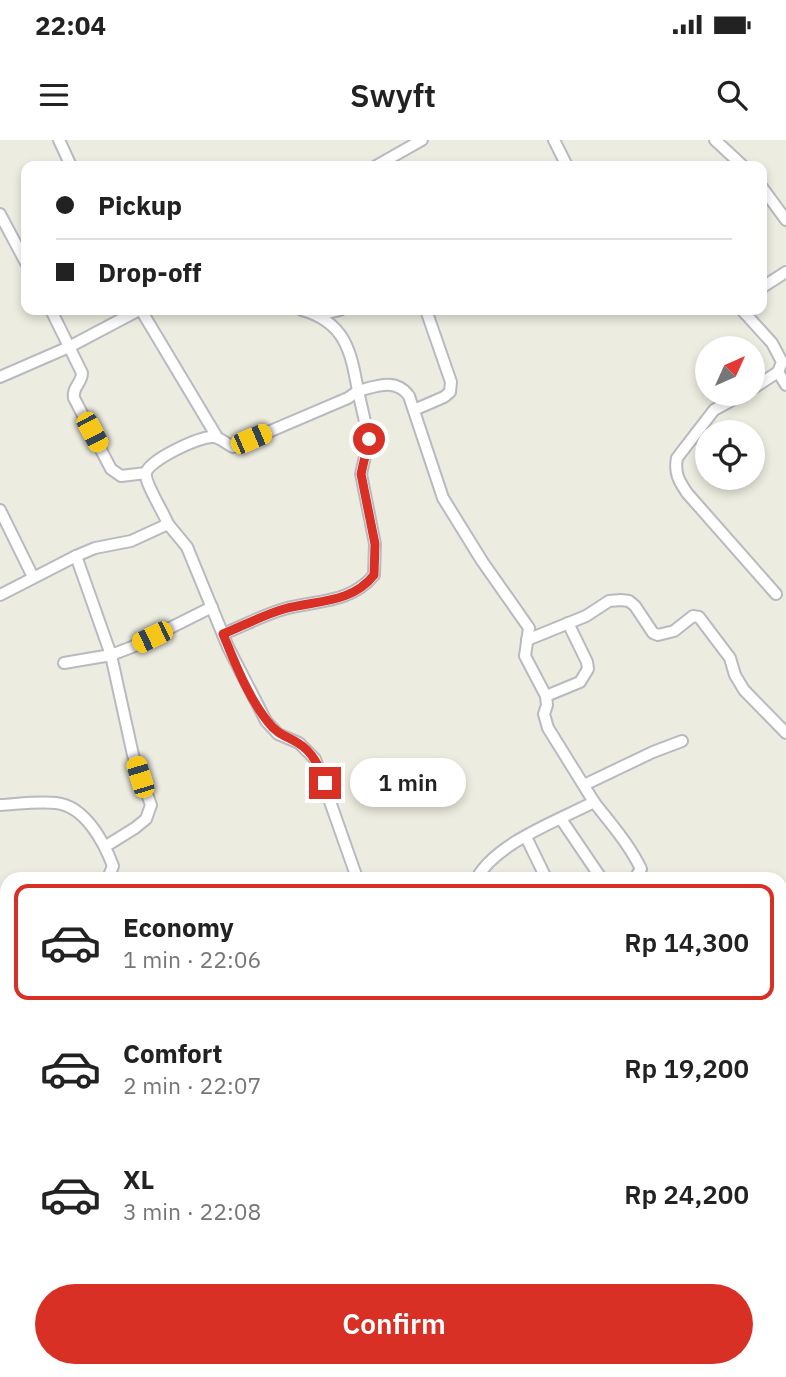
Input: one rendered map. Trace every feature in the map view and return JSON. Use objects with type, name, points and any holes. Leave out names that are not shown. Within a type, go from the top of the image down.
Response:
[{"type":"street","points":[[59,140],[69,161]]},
{"type":"street","points":[[385,161],[422,140]]},
{"type":"street","points":[[554,140],[564,161]]},
{"type":"street","points":[[715,140],[738,161]]},
{"type":"street","points":[[767,194],[786,220]]},
{"type":"street","points":[[0,214],[21,254]]},
{"type":"street","points":[[767,284],[786,272]]},
{"type":"street","points":[[53,315],[82,373],[73,392],[74,398],[111,469],[121,476],[146,473]]},
{"type":"street","points":[[0,377],[69,347],[130,315]]},
{"type":"street","points":[[143,315],[217,437]]},
{"type":"street","points":[[223,634],[282,610],[342,597],[368,582],[375,572],[375,544],[361,474],[369,439],[368,426],[346,340],[320,315]]},
{"type":"street","points":[[414,410],[450,392],[450,382],[428,315]]},
{"type":"street","points":[[746,315],[779,353],[782,362],[778,372],[765,380]]},
{"type":"street","points":[[778,372],[786,385]]},
{"type":"street","points":[[355,872],[315,759],[299,743],[278,734],[266,720],[223,634],[187,547],[168,524],[147,481],[146,473],[151,464],[209,436],[217,437],[233,447],[348,398],[358,391],[393,384],[400,386],[409,396],[443,498],[482,562],[529,628],[525,656],[546,696],[544,714],[548,728],[594,802],[634,855],[641,869],[639,872]]},
{"type":"street","points":[[721,406],[714,410],[677,458],[675,468],[678,479],[687,493],[776,594]]},
{"type":"street","points":[[0,510],[33,577]]},
{"type":"street","points":[[0,595],[76,556],[95,548],[131,541],[168,524]]},
{"type":"street","points":[[76,556],[111,655],[133,755],[150,805],[146,819],[106,846]]},
{"type":"street","points":[[527,640],[586,616],[609,601],[629,601],[658,635],[674,631],[693,616],[699,617],[730,658],[735,675],[744,690],[786,733]]},
{"type":"street","points":[[64,663],[111,655],[212,607]]},
{"type":"street","points":[[546,696],[580,682],[588,669],[568,623]]},
{"type":"street","points":[[584,785],[682,741]]},
{"type":"street","points":[[482,872],[498,854],[594,802]]},
{"type":"street","points":[[0,804],[58,803],[73,810],[90,824],[106,846],[113,866],[110,872]]},
{"type":"street","points":[[561,820],[597,872]]},
{"type":"street","points":[[526,837],[543,872]]},
{"type":"route","points":[[325,783],[315,759],[309,752],[299,743],[278,734],[266,720],[223,634],[290,607],[342,597],[360,588],[374,575],[375,544],[361,474],[369,439]]}]
